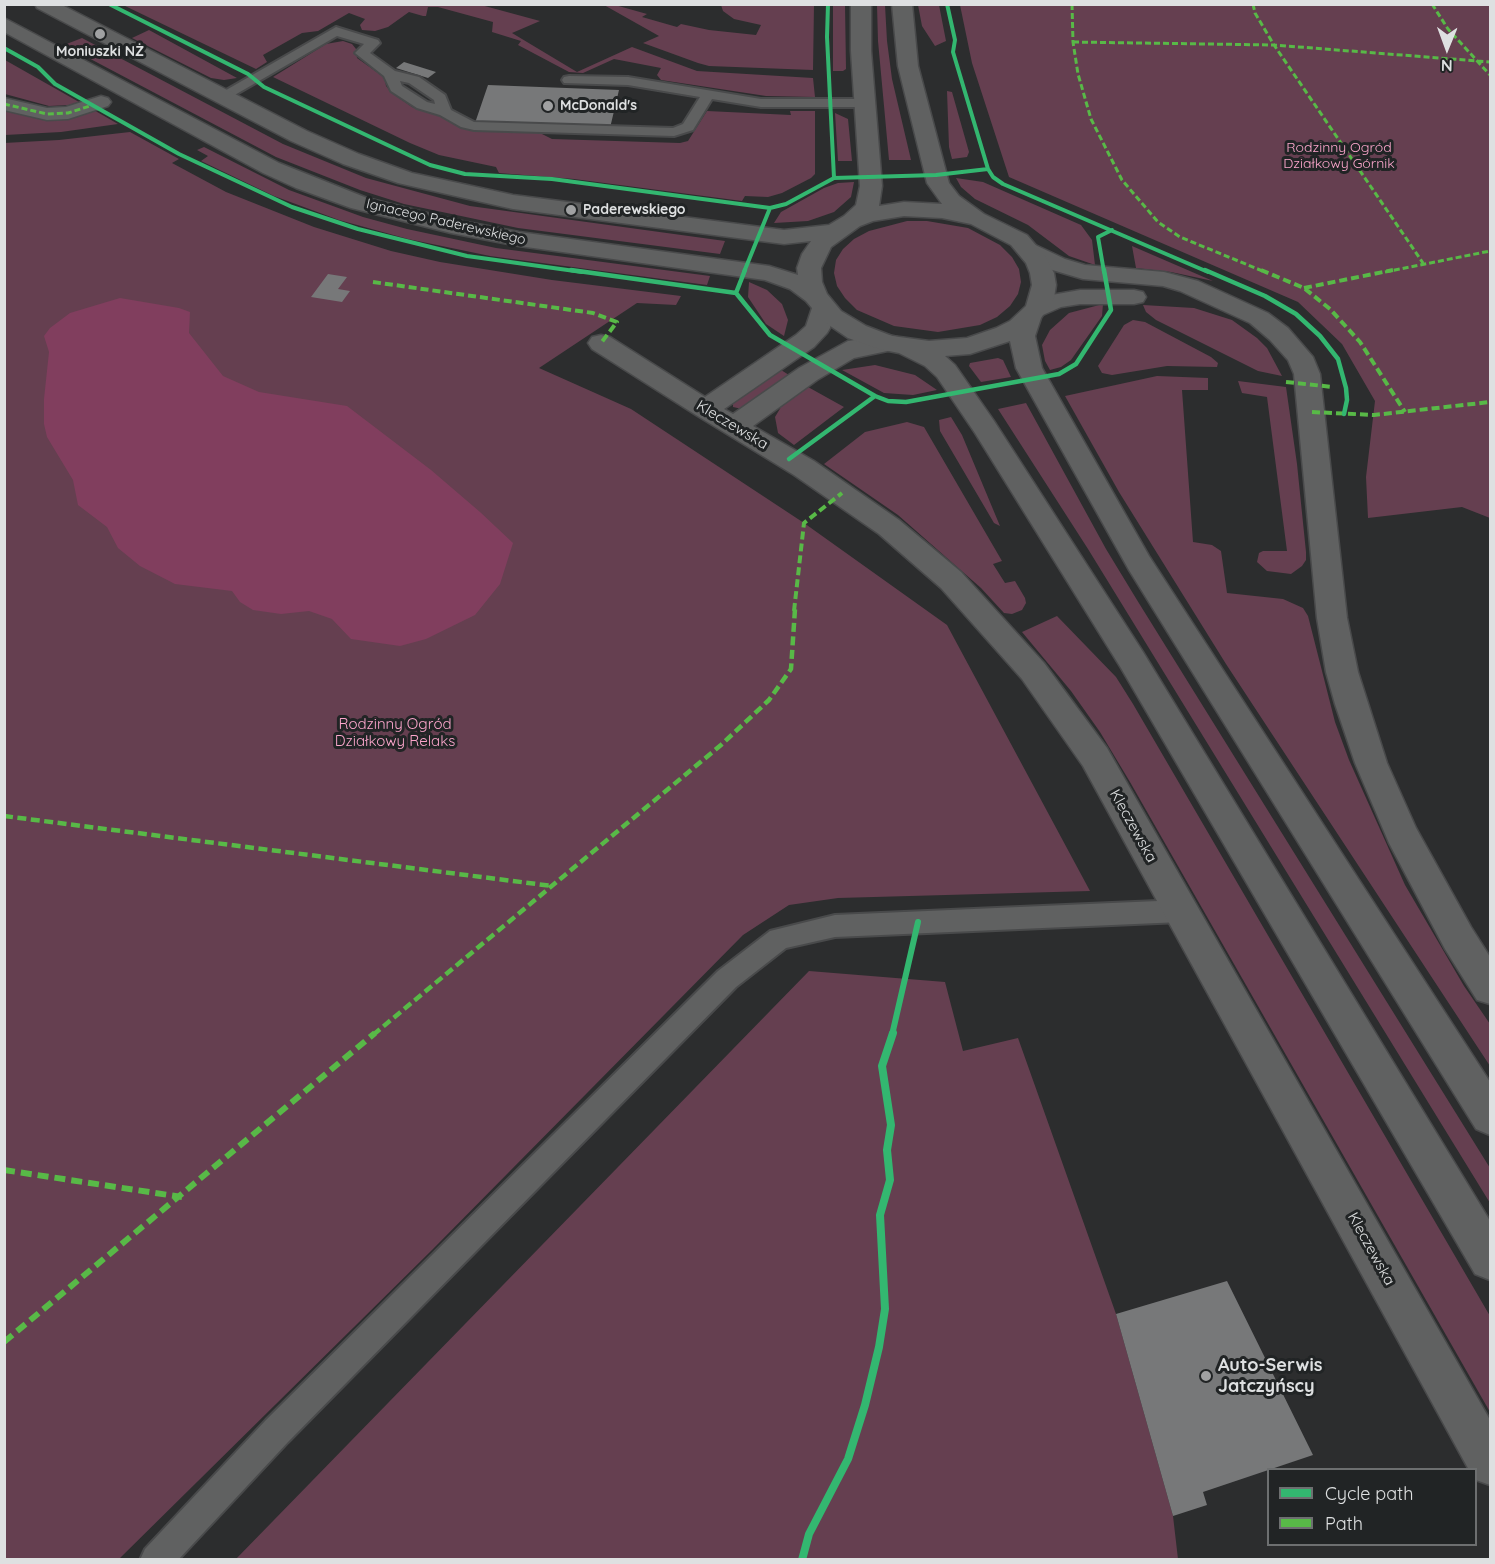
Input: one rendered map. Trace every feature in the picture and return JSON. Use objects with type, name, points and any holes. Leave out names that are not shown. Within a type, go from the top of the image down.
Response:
[{"type":"main road","points":[[44,4],[221,97],[351,159],[405,178],[478,195],[543,206],[769,236],[803,236],[844,226],[885,212],[913,209],[942,211],[978,219]]},
{"type":"main road","points":[[861,4],[870,153],[870,200],[862,213],[818,248],[809,268],[810,282],[819,301],[832,316],[857,332],[922,352],[946,371],[985,427],[1132,660],[1491,1259]]},
{"type":"main road","points":[[902,4],[908,66],[938,183],[951,201],[978,219],[1007,232],[1029,249],[1070,268],[1100,274],[1177,282],[1239,308],[1269,325],[1294,349],[1304,366],[1313,422],[1332,618],[1342,672],[1351,704],[1371,763],[1401,833],[1458,939],[1491,988]]},
{"type":"main road","name":"Ignacego Paderewskiego","points":[[4,24],[271,168],[358,203],[451,226],[519,239],[770,273],[799,284],[819,301]]},
{"type":"main road","points":[[4,104],[47,114],[68,113],[101,102]]},
{"type":"main road","points":[[1029,249],[1037,261],[1044,285],[1042,298],[1022,336],[1029,368],[1128,544],[1491,1116]]},
{"type":"main road","points":[[734,426],[837,356],[857,347],[898,345],[929,349],[970,346],[1005,334],[1033,313],[1055,301],[1092,296],[1219,300]]},
{"type":"main road","points":[[705,409],[805,341],[818,328],[819,301]]},
{"type":"main road","name":"Kleczewska","points":[[601,343],[804,468],[889,527],[951,580],[1015,649],[1050,693],[1095,757],[1491,1463]]},
{"type":"lane","points":[[221,97],[336,31],[373,43],[362,53],[390,74],[396,88],[422,105],[445,112],[474,126],[674,132],[688,127],[708,95]]},
{"type":"lane","points":[[569,80],[628,81],[761,103],[866,104]]},
{"type":"lane","points":[[156,1560],[277,1431],[727,979],[779,939],[835,926],[1181,911]]},
{"type":"green space","points":[[123,5],[481,5],[540,21],[512,33],[577,72],[632,47],[697,71],[813,78],[815,97],[766,96],[661,80],[657,75],[661,68],[614,59],[583,73],[569,72],[518,45],[521,41],[492,32],[493,22],[438,7],[428,7],[426,16],[409,12],[388,27],[375,31],[362,30],[360,25],[365,19],[349,13],[318,31],[302,33],[263,55],[267,62],[256,69]]},
{"type":"green space","points":[[604,5],[615,5],[647,14],[642,17],[677,27],[681,24],[709,30],[756,35],[761,25],[734,19],[723,11],[721,5],[814,5],[813,70],[709,66],[698,63],[643,43],[659,36]]},
{"type":"green space","points":[[833,5],[845,5],[846,69],[843,71],[833,71]]},
{"type":"green space","points":[[877,5],[885,5],[892,79],[911,160],[889,160]]},
{"type":"green space","points":[[918,5],[939,5],[946,41],[935,46],[922,26]]},
{"type":"green space","name":"Rodzinny Ogród Działkowy Górnik","points":[[960,5],[1490,5],[1490,518],[1462,507],[1368,518],[1366,477],[1375,401],[1342,344],[1298,302],[1009,177],[972,63]]},
{"type":"green space","points":[[149,30],[237,78],[224,80],[211,78],[132,38]]},
{"type":"green space","points":[[82,38],[283,144],[366,178],[470,206],[725,241],[720,254],[518,228],[404,204],[360,190],[276,157],[64,45]]},
{"type":"green space","points":[[343,41],[352,44],[356,49],[357,58],[385,78],[386,86],[392,93],[412,107],[438,114],[464,129],[540,133],[552,139],[680,143],[688,141],[707,111],[791,115],[790,111],[815,111],[815,174],[782,193],[768,197],[745,196],[742,201],[574,179],[499,173],[496,167],[439,155],[410,143],[273,77],[326,44]]},
{"type":"green space","points":[[4,60],[79,102],[49,106],[5,94]]},
{"type":"green space","points":[[947,91],[952,92],[969,152],[967,157],[952,159],[949,147]]},
{"type":"green space","points":[[92,109],[118,124],[61,132],[5,135],[4,110],[42,118]]},
{"type":"green space","points":[[835,113],[848,119],[852,161],[838,161]]},
{"type":"green space","name":"Rodzinny Ogród Działkowy Relaks","points":[[130,132],[179,159],[172,163],[226,192],[314,227],[391,251],[440,262],[552,280],[681,296],[676,305],[637,303],[539,368],[631,409],[804,523],[947,625],[1090,891],[838,898],[789,905],[743,935],[432,1250],[119,1559],[5,1559],[4,143]]},
{"type":"green space","points":[[204,147],[289,190],[363,217],[407,229],[496,248],[710,276],[707,285],[490,256],[408,239],[339,220],[274,196],[201,161],[208,156],[197,150]]},
{"type":"green space","points":[[956,178],[983,182],[1081,225],[1092,240],[1095,265],[1069,256],[1028,225],[975,199],[961,187]]},
{"type":"green space","points":[[854,182],[851,197],[834,212],[808,221],[774,223],[781,212],[824,188],[838,183]]},
{"type":"green space","points":[[907,221],[927,221],[968,228],[1000,245],[1012,257],[1019,269],[1021,282],[1018,294],[1010,306],[997,317],[980,325],[938,332],[894,326],[857,310],[837,286],[834,273],[836,260],[843,249],[854,239],[869,231]]},
{"type":"green space","points":[[1132,246],[1213,281],[1171,272],[1136,268]]},
{"type":"green space","points":[[749,282],[767,290],[782,304],[788,320],[784,336],[766,324],[748,297]]},
{"type":"green space","points":[[1103,304],[1102,316],[1071,360],[1061,367],[1050,370],[1045,361],[1042,345],[1050,330],[1069,313]]},
{"type":"green space","points":[[1143,305],[1194,308],[1232,320],[1267,348],[1282,376],[1258,371],[1156,320],[1146,312]]},
{"type":"green space","points":[[1133,320],[1145,322],[1211,357],[1218,363],[1217,367],[1167,366],[1112,375],[1102,373],[1098,366],[1124,325]]},
{"type":"green space","points":[[998,358],[1003,360],[1011,377],[981,382],[969,366],[970,363]]},
{"type":"green space","points":[[875,365],[915,375],[937,390],[913,395],[884,393],[842,370]]},
{"type":"green space","points":[[781,370],[789,375],[742,409],[733,407],[733,403]]},
{"type":"green space","points":[[1157,376],[1208,378],[1208,390],[1182,390],[1193,542],[1212,545],[1221,551],[1227,593],[1283,599],[1303,608],[1308,616],[1335,722],[1349,760],[1405,885],[1464,986],[1490,1024],[1490,1066],[1226,664],[1119,492],[1065,396]]},
{"type":"green space","points":[[1238,381],[1286,387],[1306,552],[1306,560],[1302,566],[1291,574],[1267,571],[1257,562],[1259,553],[1263,551],[1287,551],[1267,397],[1242,393]]},
{"type":"green space","points":[[808,387],[844,407],[794,445],[778,433],[775,417],[781,407]]},
{"type":"green space","points":[[1026,403],[1106,549],[1490,1168],[1490,1203],[1088,549],[998,409]]},
{"type":"green space","points":[[951,417],[962,435],[1000,526],[994,523],[940,431],[939,420]]},
{"type":"green space","points":[[907,422],[924,427],[1002,561],[993,564],[1005,583],[1015,581],[1025,598],[1026,603],[1022,610],[1012,614],[1004,613],[981,588],[898,515],[824,464],[865,432]]},
{"type":"green space","points":[[1057,616],[1116,677],[1133,704],[1490,1316],[1490,1412],[1100,732],[1071,691],[1022,632]]},
{"type":"green space","points":[[809,971],[945,982],[963,1051],[1018,1038],[1116,1314],[1173,1516],[1178,1559],[235,1560]]},
{"type":"shaded area","points":[[120,298],[190,312],[189,333],[223,376],[259,392],[347,406],[431,470],[480,512],[513,543],[500,584],[475,615],[426,639],[400,646],[351,639],[332,619],[309,611],[281,614],[253,610],[240,602],[232,591],[175,584],[140,566],[118,548],[107,527],[78,505],[73,480],[47,437],[44,424],[44,399],[49,352],[44,336],[50,328],[70,313]]},
{"type":"building","points":[[404,62],[436,72],[428,78],[396,68]]},
{"type":"building","name":"McDonald's","points":[[488,85],[619,90],[610,128],[475,123]]},
{"type":"building","points":[[328,274],[347,277],[338,289],[350,291],[342,302],[311,297]]},
{"type":"building","points":[[1227,1281],[1313,1455],[1274,1468],[1267,1468],[1267,1470],[1203,1492],[1207,1505],[1173,1516],[1116,1314]]},
{"type":"marked path","points":[[1072,4],[1073,42],[1078,74],[1091,119],[1122,180],[1158,222],[1180,237],[1304,288],[1330,309],[1360,342],[1405,412]]},
{"type":"marked path","points":[[1253,4],[1255,13],[1274,45],[1423,263]]},
{"type":"marked path","points":[[1432,4],[1448,29],[1490,75]]},
{"type":"marked path","points":[[1073,42],[1274,45],[1490,62]]},
{"type":"marked path","points":[[4,104],[47,114],[68,113],[93,105]]},
{"type":"marked path","points":[[1304,288],[1490,251]]},
{"type":"marked path","points":[[373,282],[593,313],[617,322],[601,343]]},
{"type":"marked path","points":[[1286,382],[1333,387]]},
{"type":"marked path","points":[[1312,412],[1374,415],[1490,402]]},
{"type":"marked path","points":[[4,1342],[721,745],[769,700],[791,669],[792,633],[804,523],[842,493]]},
{"type":"marked path","points":[[4,816],[552,886]]},
{"type":"marked path","points":[[4,1170],[182,1197]]},
{"type":"cycle path","points":[[109,4],[248,74],[264,87],[430,165],[465,174],[552,179],[770,208],[786,204],[834,178],[827,37],[828,4]]},
{"type":"cycle path","points":[[947,4],[955,40],[953,52],[988,169],[993,177],[1003,184],[1265,296],[1296,314],[1320,336],[1338,359],[1346,388],[1347,400],[1344,414]]},
{"type":"cycle path","points":[[4,48],[38,67],[55,84],[179,154],[292,207],[358,229],[467,256],[736,293],[770,335],[875,396],[888,401],[906,402],[1059,374],[1076,364],[1111,310],[1098,237],[1112,230]]},
{"type":"cycle path","points":[[834,178],[936,175],[988,169]]},
{"type":"cycle path","points":[[736,293],[770,208]]},
{"type":"cycle path","points":[[789,459],[875,396]]},
{"type":"cycle path","points":[[802,1560],[809,1534],[848,1459],[865,1405],[879,1347],[885,1309],[880,1215],[890,1180],[887,1150],[891,1125],[882,1066],[898,1018],[918,922]]},
{"type":"place","name":"Moniuszki NŻ","points":[[100,34]]},
{"type":"place","name":"McDonald's","points":[[548,106]]},
{"type":"place","name":"Paderewskiego","points":[[571,210]]},
{"type":"place","name":"Auto-Serwis Jatczyńscy","points":[[1206,1376]]}]
